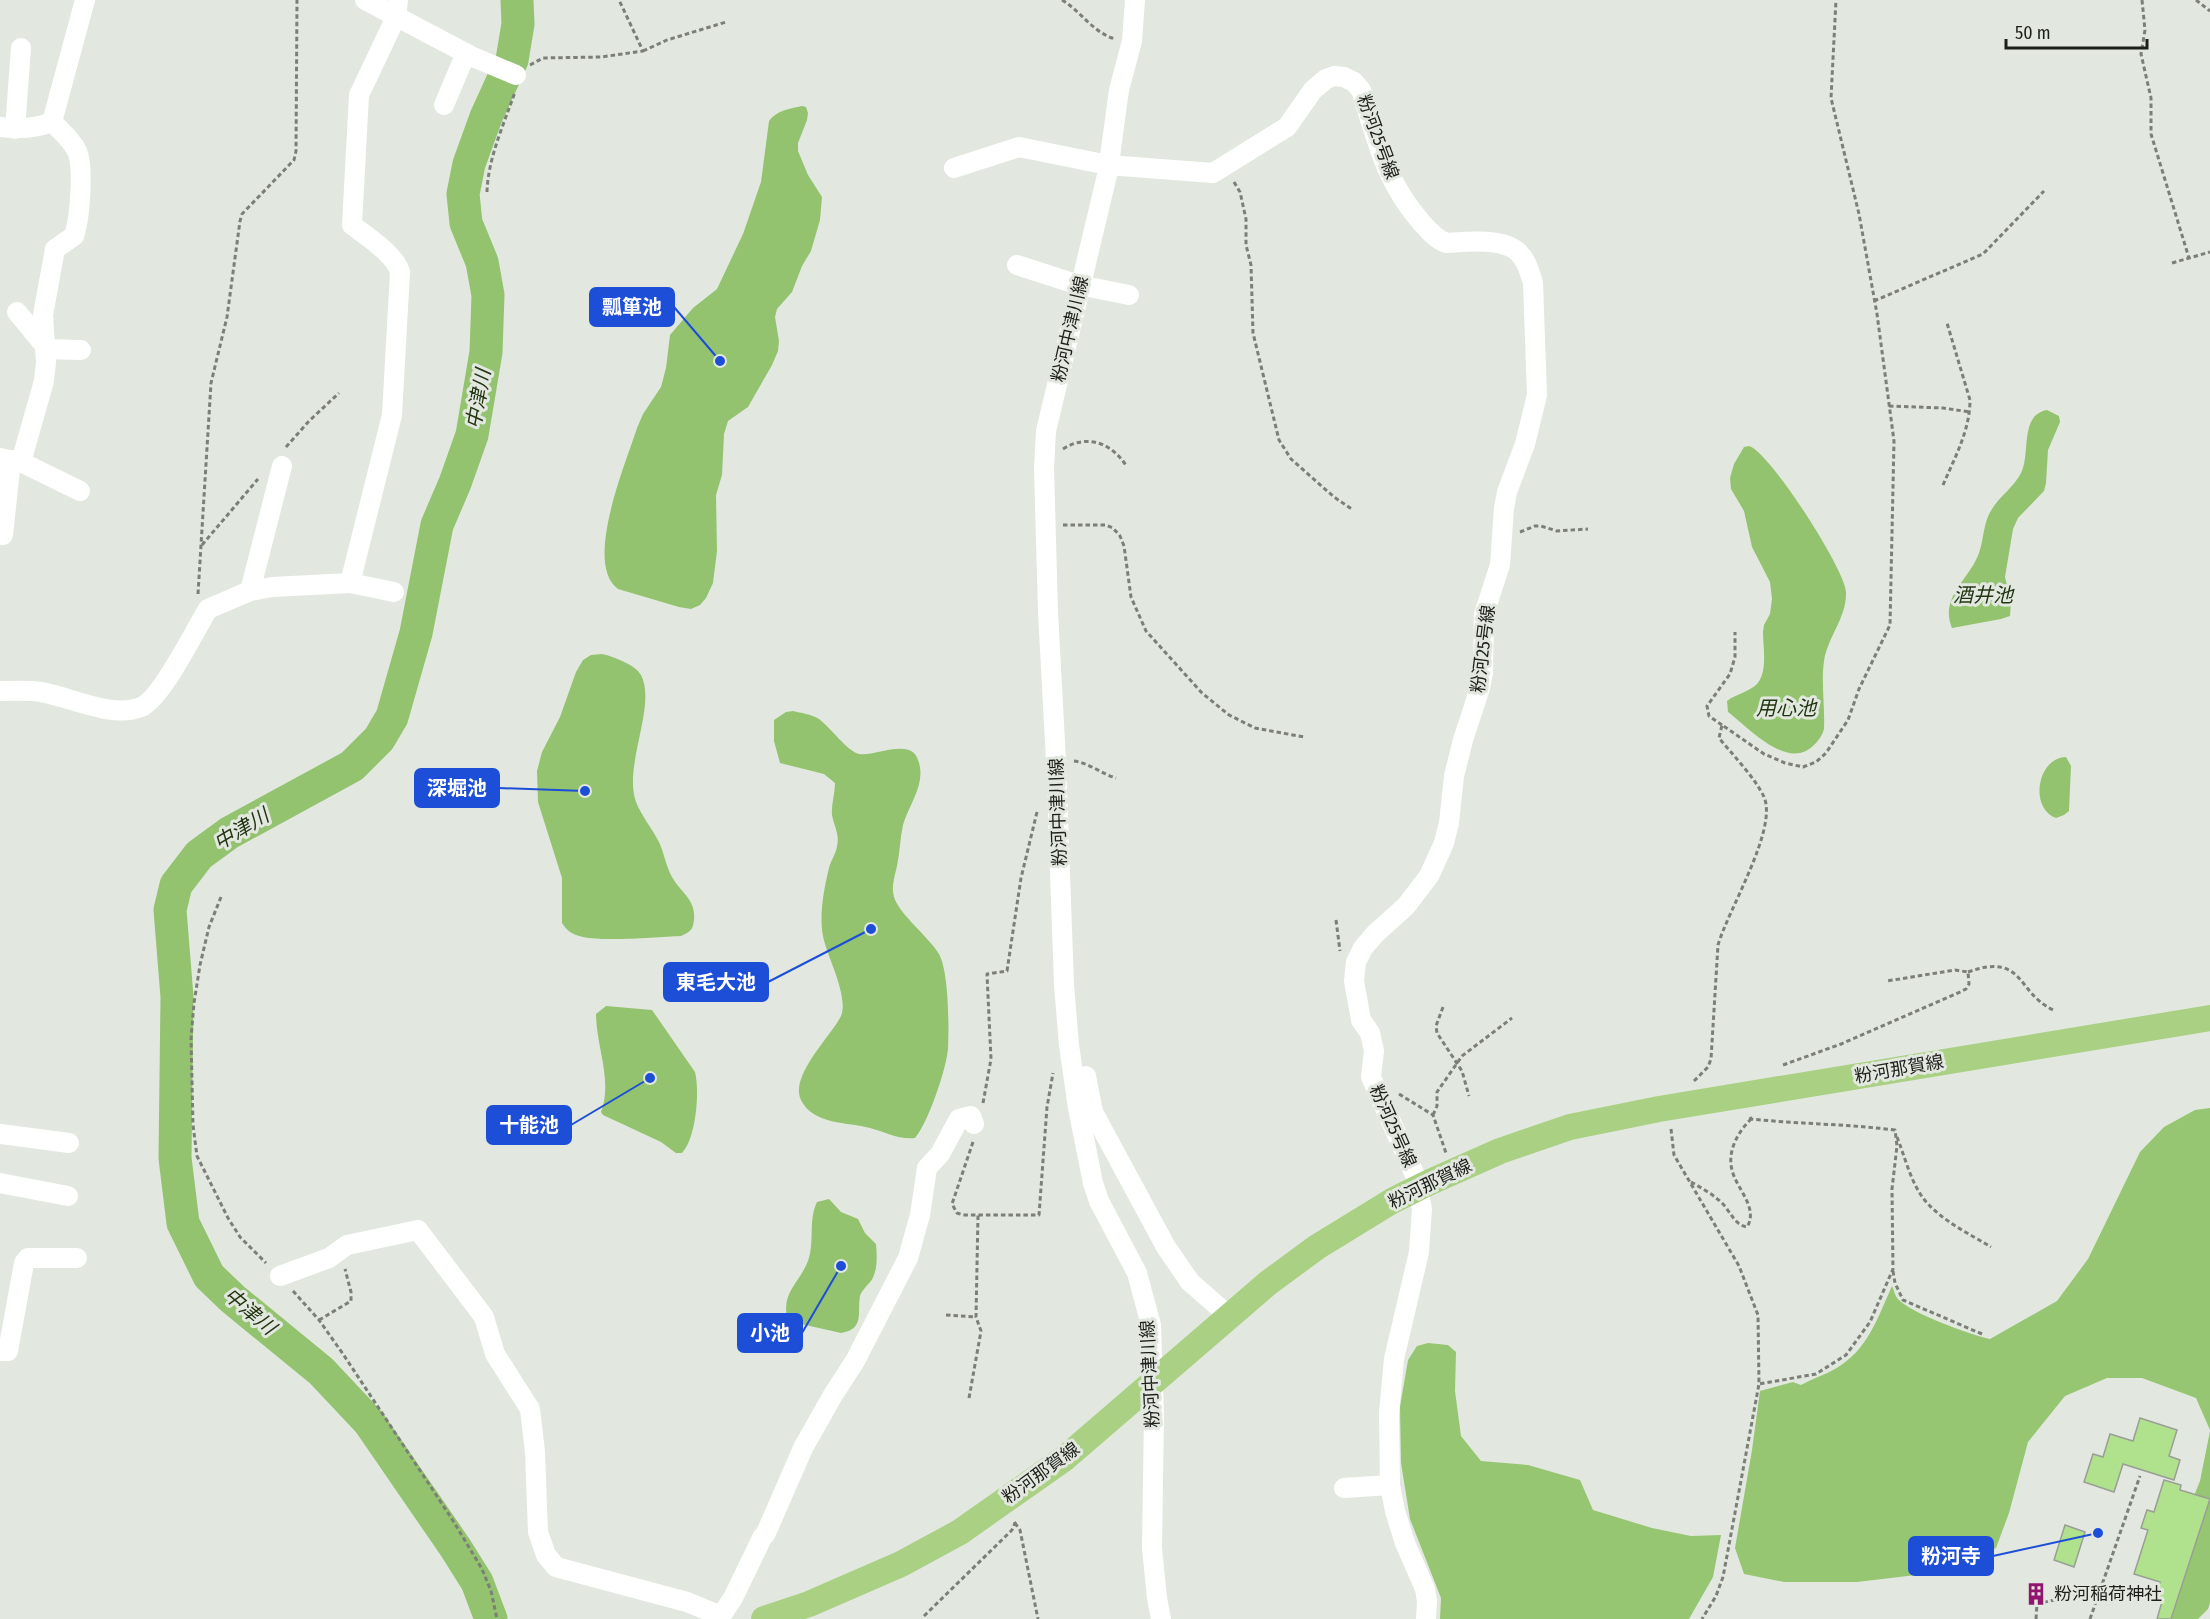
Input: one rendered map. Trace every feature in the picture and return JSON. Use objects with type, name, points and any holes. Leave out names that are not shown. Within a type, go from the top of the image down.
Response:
[{"type":"main road","name":"粉河那賀線","points":[[764,1619],[809,1604],[900,1564],[960,1532],[1008,1513],[1065,1458],[1268,1283],[1317,1247],[1428,1183],[1500,1151],[1570,1127],[1659,1109],[1748,1107],[2210,1018]]},
{"type":"street","points":[[21,48],[8,128],[44,126],[52,122],[85,0]]},
{"type":"street","points":[[365,0],[397,8],[469,55],[518,76]]},
{"type":"street","name":"粉河中津川線","points":[[1135,0],[1135,22],[1119,90],[1108,165],[1046,431],[1044,468],[1064,984],[1070,1048],[1078,1108],[1093,1183],[1099,1201],[1137,1273],[1151,1325],[1154,1416],[1152,1548],[1161,1619]]},
{"type":"street","points":[[350,583],[392,415],[400,272],[398,265],[391,257],[352,225],[359,95],[397,8]]},
{"type":"street","points":[[444,105],[469,55]]},
{"type":"street","name":"粉河25号線","points":[[954,168],[1019,147],[1108,165],[1213,173],[1287,127],[1313,90],[1326,79],[1334,76],[1344,77],[1354,81],[1361,90],[1388,174],[1405,202],[1426,228],[1446,243],[1506,245],[1520,253],[1528,266],[1533,283],[1537,395],[1525,444],[1507,492],[1500,565],[1484,614],[1483,672],[1454,776],[1449,823],[1444,843],[1430,876],[1406,906],[1375,934],[1364,948],[1356,962],[1354,981],[1361,1020],[1370,1034],[1374,1051],[1371,1077],[1415,1175],[1422,1209],[1419,1252],[1394,1359],[1389,1413],[1390,1485],[1405,1542],[1425,1589],[1426,1619]]},
{"type":"street","points":[[3,535],[11,460],[44,381],[46,362],[42,315],[56,249],[74,236],[77,223],[80,159],[69,139],[52,122]]},
{"type":"street","points":[[1017,265],[1079,285],[1129,295]]},
{"type":"street","points":[[17,312],[45,348],[81,350]]},
{"type":"street","points":[[11,460],[80,491]]},
{"type":"street","points":[[250,591],[282,466]]},
{"type":"street","points":[[0,691],[43,693],[124,711],[142,707],[179,662],[208,609],[250,591],[272,587],[350,583],[394,592]]},
{"type":"street","points":[[1070,1048],[1082,1050],[1093,1112],[1166,1247],[1190,1282],[1229,1316]]},
{"type":"street","points":[[280,1276],[329,1258],[347,1245],[418,1230],[484,1317],[495,1354],[530,1409],[535,1452],[538,1532],[546,1555],[556,1567],[687,1602],[720,1617],[733,1598],[766,1533],[803,1448],[855,1361],[908,1258],[920,1215],[927,1168],[940,1154],[956,1121],[971,1116],[974,1124]]},
{"type":"street","points":[[0,1134],[69,1143]]},
{"type":"street","points":[[0,1183],[68,1196]]},
{"type":"street","points":[[0,1351],[8,1351],[24,1263],[28,1258],[77,1258]]},
{"type":"street","points":[[1344,1488],[1390,1485]]},
{"type":"path","points":[[196,629],[211,383],[227,317],[242,214],[294,160],[297,110],[297,0]]},
{"type":"path","points":[[619,0],[644,51]]},
{"type":"path","points":[[1062,0],[1075,8],[1090,26],[1104,35],[1131,44]]},
{"type":"path","points":[[1735,632],[1735,657],[1730,674],[1707,706],[1709,716],[1764,754],[1785,763],[1803,767],[1816,762],[1826,753],[1848,720],[1859,689],[1890,626],[1894,441],[1859,214],[1830,98],[1836,0]]},
{"type":"path","points":[[2142,0],[2145,30],[2141,54],[2151,98],[2151,134],[2189,258]]},
{"type":"path","points":[[2196,0],[2210,11]]},
{"type":"path","points":[[487,192],[490,168],[518,76],[530,64],[543,58],[601,57],[644,51],[667,40],[726,22]]},
{"type":"path","points":[[1222,168],[1234,181],[1243,204],[1246,245],[1251,265],[1253,333],[1279,440],[1291,459],[1334,497],[1353,510]]},
{"type":"path","points":[[1874,301],[1983,254],[2044,191]]},
{"type":"path","points":[[2172,263],[2210,252]]},
{"type":"path","points":[[1943,485],[1968,425],[1970,412],[1970,400],[1947,323]]},
{"type":"path","points":[[1889,406],[1943,408],[1970,412]]},
{"type":"path","points":[[1044,468],[1057,452],[1079,441],[1090,441],[1103,445],[1119,454],[1127,467]]},
{"type":"path","points":[[1046,526],[1097,524],[1113,528],[1120,536],[1124,546],[1127,579],[1137,614],[1156,644],[1202,693],[1229,715],[1255,728],[1304,737]]},
{"type":"path","points":[[1502,534],[1519,533],[1535,526],[1557,531],[1588,530]]},
{"type":"path","points":[[1692,1083],[1708,1066],[1711,1059],[1718,945],[1723,927],[1755,854],[1765,826],[1767,808],[1760,791],[1719,738],[1722,725]]},
{"type":"path","points":[[1056,761],[1082,762],[1105,775],[1116,778]]},
{"type":"path","points":[[1038,810],[1022,878],[1007,971],[987,974],[991,1059],[981,1114],[979,1121],[974,1124],[969,1158],[952,1204],[957,1214],[1039,1215],[1047,1107],[1053,1072],[1060,1054],[1070,1048]]},
{"type":"path","points":[[1887,981],[1955,970],[1968,972],[1980,968],[2000,968],[2013,971],[2035,998],[2053,1010]]},
{"type":"path","points":[[1775,1067],[1841,1044],[1958,993],[1969,984],[1968,972]]},
{"type":"path","points":[[1443,1007],[1436,1026],[1437,1033],[1462,1071],[1469,1096]]},
{"type":"path","points":[[1433,1115],[1437,1106],[1437,1092],[1457,1062],[1512,1018]]},
{"type":"path","points":[[1397,1092],[1433,1115],[1453,1171]]},
{"type":"path","points":[[1690,1182],[1722,1203],[1742,1227],[1747,1227],[1751,1216],[1749,1207],[1732,1171],[1731,1156],[1748,1107],[1895,1130]]},
{"type":"path","points":[[1671,1128],[1674,1155],[1739,1266],[1758,1315],[1759,1384],[1723,1577],[1716,1596],[1702,1619]]},
{"type":"path","points":[[1895,1130],[1915,1184],[1924,1199],[1944,1218],[1991,1247]]},
{"type":"path","points":[[1895,1130],[1897,1146],[1892,1189],[1895,1283],[1903,1300],[1982,1334]]},
{"type":"path","points":[[969,1398],[981,1331],[976,1317],[978,1215]]},
{"type":"path","points":[[319,1320],[351,1301],[351,1292],[340,1250]]},
{"type":"path","points":[[1759,1384],[1815,1374],[1846,1355],[1870,1322],[1893,1269]]},
{"type":"path","points":[[946,1316],[976,1317]]},
{"type":"path","points":[[2090,1619],[2140,1476]]},
{"type":"path","points":[[924,1616],[1012,1530],[1008,1513]]},
{"type":"path","points":[[1008,1513],[1020,1530],[1038,1619]]},
{"type":"path","points":[[2036,1619],[2037,1603],[2048,1602],[2062,1596],[2081,1596]]},
{"type":"shaded area","points":[[2210,1108],[2210,1430],[2196,1398],[2142,1378],[2107,1378],[2065,1396],[2028,1442],[2009,1513],[1996,1548],[1958,1567],[1857,1582],[1784,1582],[1744,1574],[1735,1548],[1760,1391],[1793,1382],[1801,1385],[1835,1369],[1846,1361],[1864,1343],[1892,1286],[1898,1299],[1915,1311],[1990,1339],[2057,1301],[2088,1259],[2140,1152],[2164,1127],[2195,1110]]},
{"type":"shaded area","points":[[1428,1343],[1448,1345],[1456,1352],[1455,1391],[1461,1436],[1481,1461],[1528,1465],[1580,1480],[1593,1510],[1652,1528],[1691,1536],[1721,1535],[1713,1577],[1689,1619],[1440,1619],[1441,1598],[1410,1519],[1401,1463],[1400,1407],[1408,1360],[1417,1346]]},
{"type":"shaded area","points":[[2210,1431],[2210,1603],[2208,1609],[2198,1619],[2168,1619],[2179,1533],[2200,1481]]},
{"type":"water","points":[[806,107],[808,113],[798,143],[798,151],[808,175],[822,197],[820,220],[811,251],[802,266],[792,292],[777,309],[775,317],[779,341],[778,351],[772,365],[748,407],[728,421],[724,434],[722,475],[716,495],[717,551],[713,583],[706,598],[700,605],[691,609],[618,589],[608,576],[605,558],[610,512],[637,428],[643,414],[661,387],[670,335],[693,308],[717,289],[743,234],[761,182],[769,121],[780,112]]},
{"type":"water","name":"酒井池","points":[[2047,410],[2059,416],[2060,422],[2048,450],[2044,491],[2018,518],[2013,529],[2005,577],[2011,601],[2010,616],[1952,628],[1949,607],[1952,598],[1979,553],[1989,514],[2021,473],[2029,427],[2033,419],[2038,413]]},
{"type":"water","name":"用心池","points":[[1749,446],[1759,453],[1772,468],[1805,512],[1833,560],[1846,592],[1844,610],[1829,643],[1824,661],[1824,729],[1814,745],[1804,752],[1792,753],[1769,744],[1728,712],[1727,701],[1754,687],[1763,672],[1763,632],[1770,614],[1772,599],[1770,582],[1752,547],[1744,511],[1731,489],[1730,478],[1734,464],[1744,447]]},
{"type":"water","points":[[602,654],[629,664],[638,671],[645,688],[645,703],[633,787],[636,802],[659,842],[672,877],[693,907],[693,926],[689,932],[681,936],[597,939],[576,935],[562,923],[562,878],[538,802],[537,771],[542,752],[560,717],[576,672],[583,660],[591,655]]},
{"type":"water","points":[[793,711],[819,719],[849,748],[859,754],[900,749],[914,753],[918,760],[919,785],[903,825],[893,893],[897,904],[939,954],[942,962],[948,1000],[948,1049],[931,1109],[915,1138],[898,1137],[870,1128],[822,1118],[807,1108],[801,1100],[799,1090],[806,1068],[841,1016],[843,1008],[840,987],[825,945],[822,920],[825,884],[838,842],[832,815],[835,783],[824,774],[780,763],[774,741],[774,720],[786,712]]},
{"type":"water","points":[[2066,757],[2071,766],[2069,811],[2056,818],[2047,813],[2042,804],[2040,784],[2048,766],[2056,759]]},
{"type":"water","points":[[606,1006],[652,1010],[695,1072],[696,1114],[691,1137],[682,1153],[676,1153],[661,1142],[601,1112],[605,1076],[596,1014]]},
{"type":"water","points":[[829,1199],[841,1212],[858,1219],[865,1233],[876,1244],[875,1272],[860,1296],[857,1324],[849,1331],[841,1333],[788,1321],[786,1311],[788,1296],[810,1254],[814,1209],[817,1202]]},
{"type":"building","points":[[2140,1418],[2177,1430],[2169,1456],[2180,1460],[2174,1480],[2123,1464],[2114,1492],[2084,1482],[2093,1454],[2103,1457],[2110,1434],[2133,1441]]},
{"type":"building","points":[[2164,1480],[2181,1485],[2180,1490],[2210,1499],[2171,1619],[2157,1619],[2163,1598],[2156,1596],[2160,1582],[2134,1574],[2148,1530],[2141,1528],[2147,1510],[2154,1512]]},
{"type":"building","points":[[2065,1525],[2085,1532],[2074,1567],[2054,1560]]},
{"type":"waterway","name":"中津川","points":[[491,1619],[477,1582],[369,1422],[321,1371],[233,1299],[209,1276],[183,1223],[175,1158],[177,997],[170,910],[176,885],[199,855],[229,833],[352,766],[379,739],[392,717],[416,633],[437,525],[472,435],[486,352],[488,295],[482,262],[466,223],[463,194],[469,164],[486,117],[512,60],[518,24],[517,0]]},
{"type":"place","name":"瓢箪池","points":[[720,361]]},
{"type":"place","name":"深堀池","points":[[585,791]]},
{"type":"place","name":"東毛大池","points":[[871,929]]},
{"type":"place","name":"十能池","points":[[650,1078]]},
{"type":"place","name":"小池","points":[[841,1266]]},
{"type":"place","name":"粉河寺","points":[[2098,1533]]},
{"type":"place","name":"粉河稲荷神社","points":[[2036,1594]]}]
